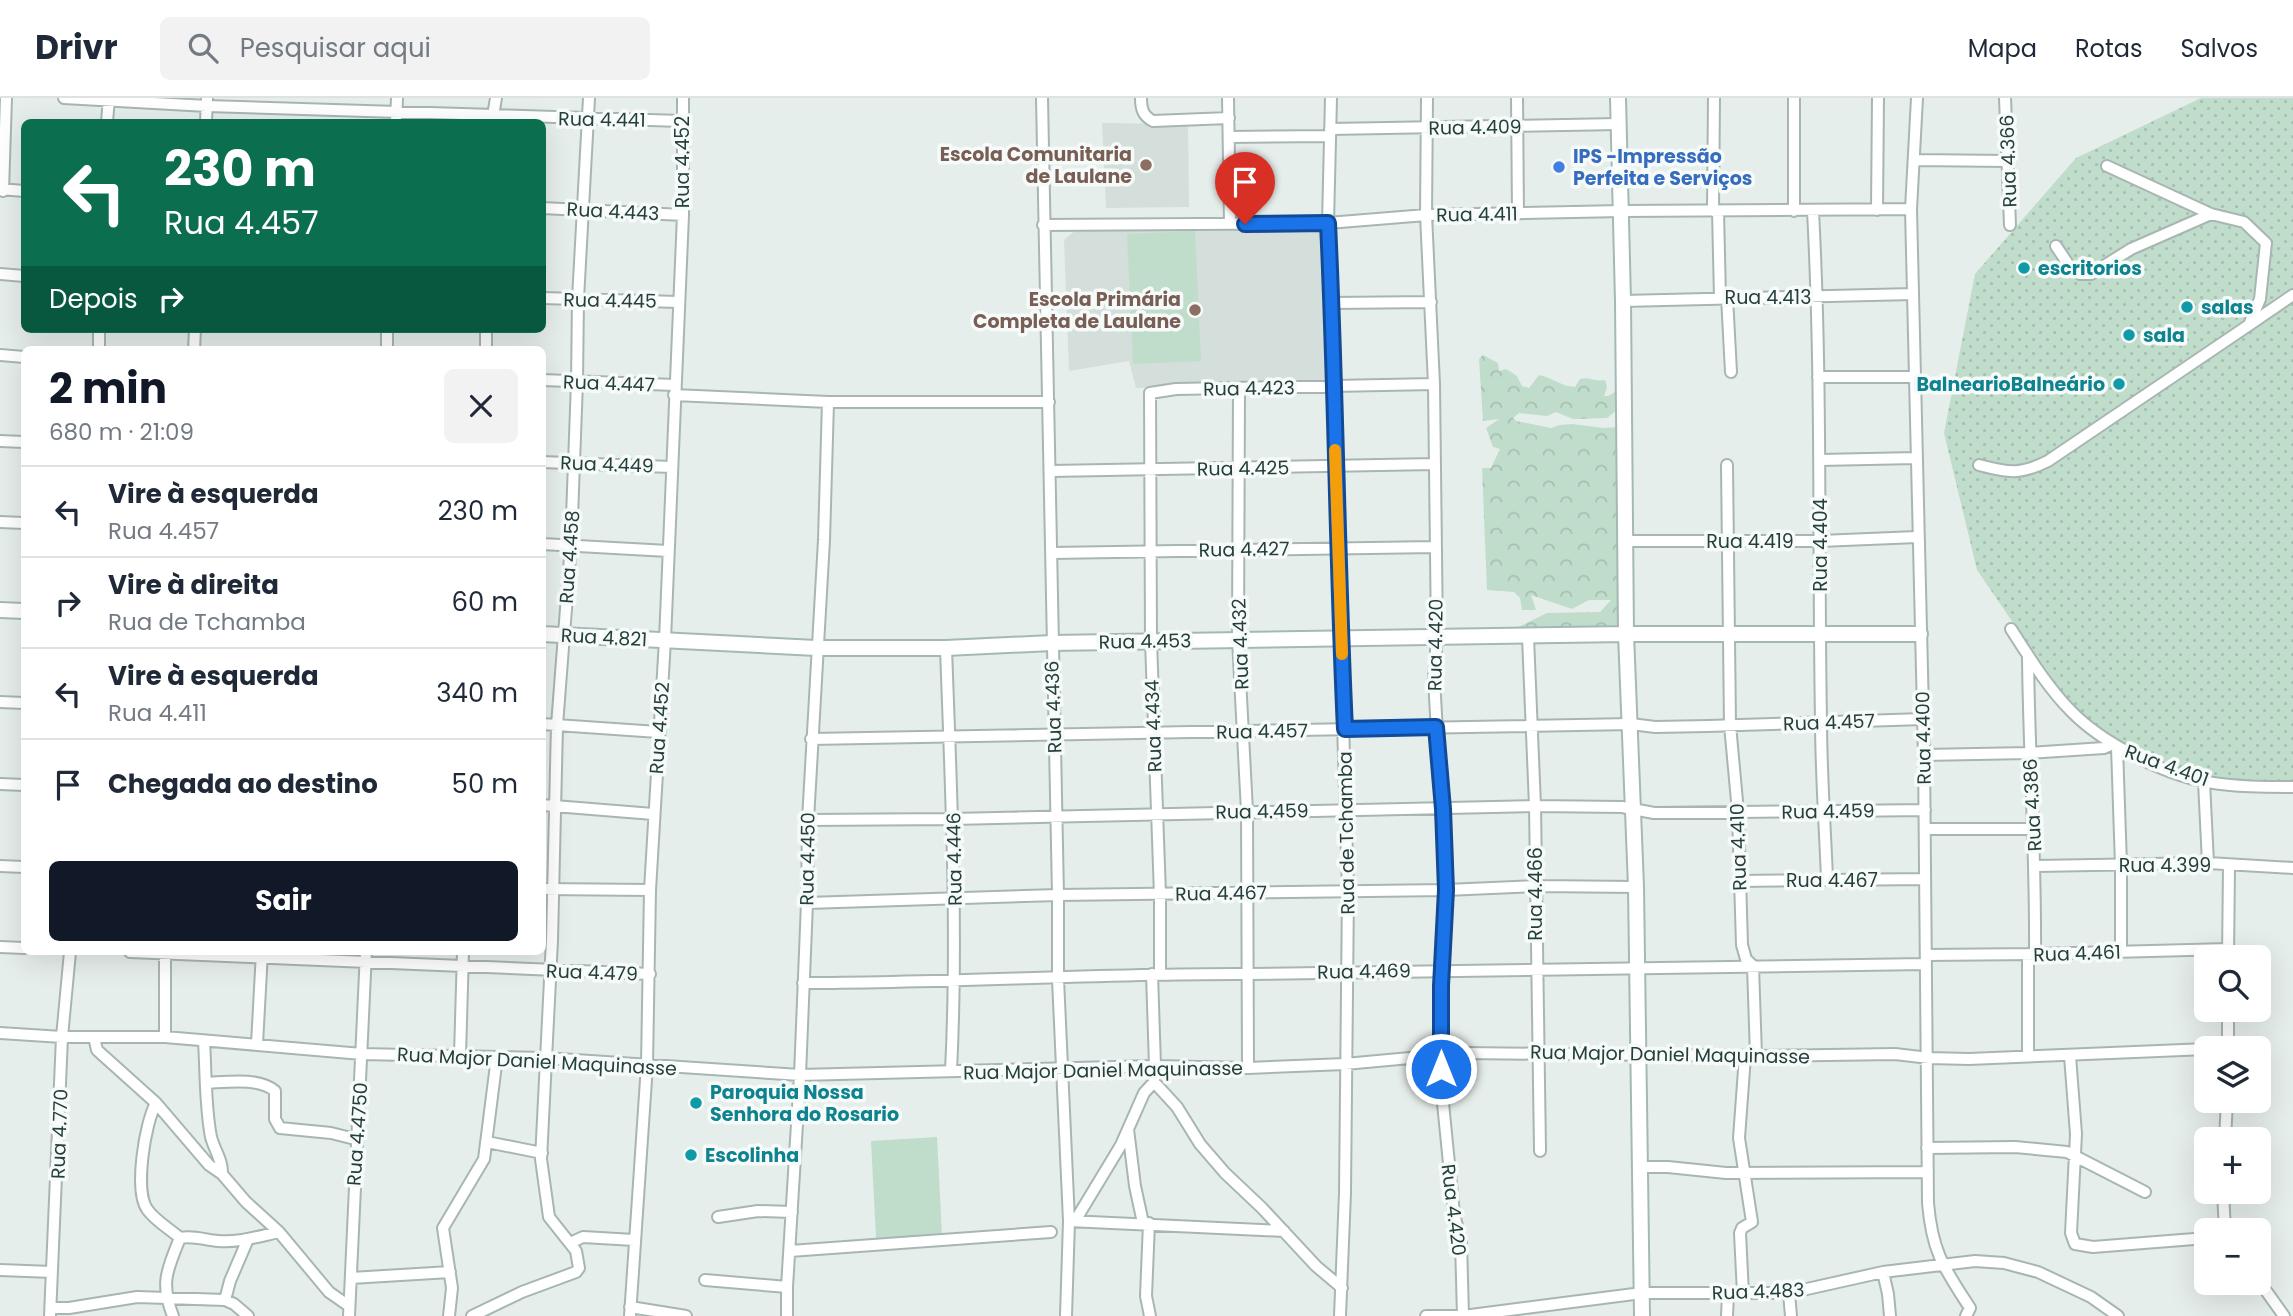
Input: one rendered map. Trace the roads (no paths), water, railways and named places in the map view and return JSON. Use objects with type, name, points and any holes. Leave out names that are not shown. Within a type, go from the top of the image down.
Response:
[{"type":"street","points":[[6,98],[2,190],[21,191]]},
{"type":"street","name":"Rua 4.441","points":[[64,98],[298,103],[396,117],[681,121]]},
{"type":"street","points":[[396,117],[397,98]]},
{"type":"street","points":[[493,119],[496,98]]},
{"type":"street","name":"Rua 4.458","points":[[570,1243],[560,1233],[546,1209],[542,1153],[550,970],[547,889],[556,806],[557,725],[571,544],[578,299],[589,98]]},
{"type":"street","name":"Rua 4.452","points":[[630,1311],[647,1065],[653,814],[665,640],[683,215],[683,98]]},
{"type":"street","name":"Rua 4.436","points":[[1042,98],[1059,895],[1058,979],[1061,1068],[1072,1221],[1066,1316]]},
{"type":"street","points":[[1228,98],[1230,224]]},
{"type":"street","name":"Rua de Tchamba","points":[[1331,98],[1328,223],[1348,890],[1345,1193],[1340,1316]]},
{"type":"street","name":"Rua 4.420","points":[[1427,98],[1426,215],[1435,464],[1437,637],[1434,679],[1446,890],[1441,1054],[1443,1121],[1454,1214],[1461,1241],[1462,1316]]},
{"type":"street","points":[[1517,98],[1518,214]]},
{"type":"street","points":[[1618,98],[1622,211],[1626,634],[1636,887],[1642,1316]]},
{"type":"street","points":[[1714,98],[1715,211],[1731,372]]},
{"type":"street","points":[[1794,98],[1794,211]]},
{"type":"street","points":[[1877,210],[1878,98]]},
{"type":"street","name":"Rua 4.400","points":[[1917,98],[1911,209],[1924,755],[1930,1223],[1942,1264],[1968,1312],[1980,1316]]},
{"type":"street","name":"Rua 4.366","points":[[2006,98],[2010,225]]},
{"type":"street","points":[[107,119],[108,99]]},
{"type":"street","points":[[1141,103],[1146,116],[1157,121],[1229,118]]},
{"type":"street","name":"Rua 4.409","points":[[1228,137],[1428,127],[1619,124]]},
{"type":"street","points":[[1915,160],[2007,161]]},
{"type":"street","points":[[2107,166],[2211,214],[2244,222],[2266,243],[2260,299],[2249,325]]},
{"type":"street","name":"Rua 4.443","points":[[546,208],[683,215]]},
{"type":"street","name":"Rua 4.411","points":[[1043,225],[1328,223],[1426,215],[1622,211],[1911,209]]},
{"type":"street","name":"Rua 4.404","points":[[1812,211],[1817,297],[1821,722],[1827,879]]},
{"type":"street","points":[[2056,246],[2070,267],[2080,274],[2091,274],[2131,249],[2211,214]]},
{"type":"street","points":[[0,274],[21,276]]},
{"type":"street","name":"Rua 4.413","points":[[1623,300],[1913,295]]},
{"type":"street","points":[[1979,465],[2002,471],[2028,471],[2048,461],[2293,295]]},
{"type":"street","name":"Rua 4.445","points":[[546,298],[678,302]]},
{"type":"street","points":[[1332,303],[1431,302]]},
{"type":"street","points":[[0,355],[21,356]]},
{"type":"street","points":[[1818,377],[1915,377]]},
{"type":"street","name":"Rua 4.447","points":[[546,380],[828,402],[1049,402]]},
{"type":"street","name":"Rua 4.423","points":[[1150,393],[1176,389],[1434,384]]},
{"type":"street","name":"Rua 4.432","points":[[1238,388],[1238,640],[1247,811],[1248,1068]]},
{"type":"street","name":"Rua 4.434","points":[[1150,393],[1151,641],[1160,894],[1154,1082]]},
{"type":"street","name":"Rua 4.450","points":[[787,1316],[800,1075],[811,739],[824,540],[828,402]]},
{"type":"street","points":[[0,441],[21,442]]},
{"type":"street","points":[[1820,460],[1916,458]]},
{"type":"street","name":"Rua 4.449","points":[[546,462],[671,467]]},
{"type":"street","name":"Rua 4.425","points":[[1051,471],[1435,464]]},
{"type":"street","name":"Rua 4.410","points":[[1727,465],[1730,725],[1738,811],[1742,945],[1746,959],[1753,966],[1750,1056],[1739,1138],[1752,1222],[1742,1228],[1740,1233],[1743,1294]]},
{"type":"street","points":[[0,522],[21,523]]},
{"type":"street","name":"Rua 4.419","points":[[1625,541],[1820,541],[1917,537]]},
{"type":"street","points":[[546,544],[668,551]]},
{"type":"street","name":"Rua 4.427","points":[[1052,553],[1436,547]]},
{"type":"street","points":[[0,610],[21,611]]},
{"type":"street","name":"Rua 4.401","points":[[2011,629],[2069,710],[2115,746],[2158,766],[2204,782],[2249,787],[2293,787]]},
{"type":"street","name":"Rua 4.821","points":[[546,634],[665,640]]},
{"type":"street","name":"Rua 4.453","points":[[665,640],[816,648],[946,648],[1052,642],[1626,634],[1920,634]]},
{"type":"street","name":"Rua 4.466","points":[[1528,637],[1535,806],[1540,1151]]},
{"type":"street","name":"Rua 4.446","points":[[946,648],[955,899],[951,1071]]},
{"type":"street","name":"Rua 4.386","points":[[2028,656],[2029,753],[2036,866],[2028,1056]]},
{"type":"street","points":[[0,702],[21,703]]},
{"type":"street","name":"Rua 4.457","points":[[811,739],[1531,725],[1631,724],[1655,727],[1923,719]]},
{"type":"street","points":[[546,724],[658,732]]},
{"type":"street","points":[[1924,755],[2029,753],[2115,746],[2121,865],[2121,951]]},
{"type":"street","points":[[2204,782],[2207,863]]},
{"type":"street","points":[[0,784],[21,785]]},
{"type":"street","points":[[546,805],[653,814]]},
{"type":"street","name":"Rua 4.459","points":[[808,820],[1535,806],[1633,808],[1654,813],[1925,810]]},
{"type":"street","points":[[1925,829],[2032,829]]},
{"type":"street","name":"Rua 4.399","points":[[2036,866],[2207,863],[2293,868]]},
{"type":"street","points":[[0,866],[21,867]]},
{"type":"street","points":[[2228,945],[2229,866]]},
{"type":"street","name":"Rua 4.467","points":[[1739,881],[1925,879]]},
{"type":"street","name":"Rua 4.467","points":[[807,903],[1059,895],[1446,890],[1535,886],[1636,887]]},
{"type":"street","points":[[547,889],[650,890]]},
{"type":"street","points":[[0,947],[21,948]]},
{"type":"street","name":"Rua 4.461","points":[[1926,959],[2121,951],[2194,952]]},
{"type":"street","name":"Rua 4.770","points":[[50,1312],[62,1037],[70,955]]},
{"type":"street","points":[[165,955],[165,1037]]},
{"type":"street","points":[[257,1044],[262,955]]},
{"type":"street","name":"Rua 4.479","points":[[314,955],[366,956],[462,967],[650,974]]},
{"type":"street","points":[[460,1055],[463,955]]},
{"type":"street","name":"Rua 4.4750","points":[[349,1311],[355,1139],[366,956]]},
{"type":"street","name":"Rua 4.469","points":[[803,982],[1753,966],[1926,959]]},
{"type":"street","name":"Rua Major Daniel Maquinasse","points":[[0,1033],[62,1037],[165,1037],[362,1054],[545,1058],[800,1075],[1155,1066],[1248,1068],[1345,1064],[1441,1054],[1540,1052],[1750,1056],[1895,1054],[1929,1058],[2070,1056],[2194,1050]]},
{"type":"street","points":[[94,1037],[97,1050],[156,1103],[203,1159],[222,1174],[246,1202],[279,1232],[329,1292],[349,1311]]},
{"type":"street","points":[[204,1041],[211,1138],[222,1165],[222,1174]]},
{"type":"street","points":[[449,1316],[452,1304],[450,1272],[443,1228],[484,1159],[497,1056]]},
{"type":"street","points":[[2070,1056],[2076,1134],[2071,1233],[2075,1244],[2105,1247],[2194,1239]]},
{"type":"street","points":[[1072,1221],[1109,1167],[1144,1093],[1154,1082],[1177,1107],[1200,1144],[1316,1266],[1342,1288]]},
{"type":"street","points":[[206,1083],[265,1085],[275,1091],[275,1119],[280,1128],[331,1133],[355,1139]]},
{"type":"street","points":[[156,1103],[146,1130],[142,1194],[146,1209],[180,1238],[198,1237],[220,1241],[248,1239],[279,1232]]},
{"type":"street","points":[[1128,1129],[1135,1186],[1146,1223],[1146,1296],[1150,1316]]},
{"type":"street","points":[[487,1142],[542,1153]]},
{"type":"street","points":[[1927,1148],[2015,1147],[2075,1154],[2146,1192]]},
{"type":"street","points":[[1639,1167],[1726,1173],[1928,1172]]},
{"type":"street","points":[[718,1217],[758,1211],[792,1212]]},
{"type":"street","points":[[1072,1221],[1284,1231]]},
{"type":"street","points":[[790,1251],[1051,1232]]},
{"type":"street","points":[[472,1316],[522,1292],[579,1270],[579,1261],[570,1243],[583,1237],[634,1240]]},
{"type":"street","points":[[173,1316],[166,1298],[165,1278],[180,1238]]},
{"type":"street","points":[[225,1300],[248,1239]]},
{"type":"street","name":"Rua 4.483","points":[[1426,1316],[1462,1316],[1642,1293],[1789,1293],[1883,1272],[1942,1264],[1993,1262],[2028,1269],[2091,1297],[2118,1316]]},
{"type":"street","points":[[0,1270],[52,1272]]},
{"type":"street","points":[[351,1278],[450,1272]]},
{"type":"street","points":[[1883,1272],[1890,1316]]},
{"type":"street","points":[[705,1280],[787,1287]]},
{"type":"street","points":[[1727,1316],[1728,1293]]},
{"type":"street","points":[[1789,1293],[1791,1316]]},
{"type":"street","points":[[2269,1295],[2284,1316]]},
{"type":"street","points":[[50,1312],[137,1297],[225,1300],[248,1316]]},
{"type":"street","points":[[630,1311],[686,1316]]},
{"type":"place","name":"Escola Comunitaria de Laulane","points":[[1146,165]]},
{"type":"place","name":"IPS -Impressão Perfeita e Serviços","points":[[1559,167]]},
{"type":"place","name":"escritorios","points":[[2024,268]]},
{"type":"place","name":"salas","points":[[2187,307]]},
{"type":"place","name":"Escola Primária Completa de Laulane","points":[[1195,310]]},
{"type":"place","name":"sala","points":[[2129,335]]},
{"type":"place","name":"BalnearioBalneário","points":[[2119,384]]},
{"type":"place","name":"Paroquia Nossa Senhora do Rosario","points":[[696,1103]]},
{"type":"place","name":"Escolinha","points":[[691,1155]]}]
